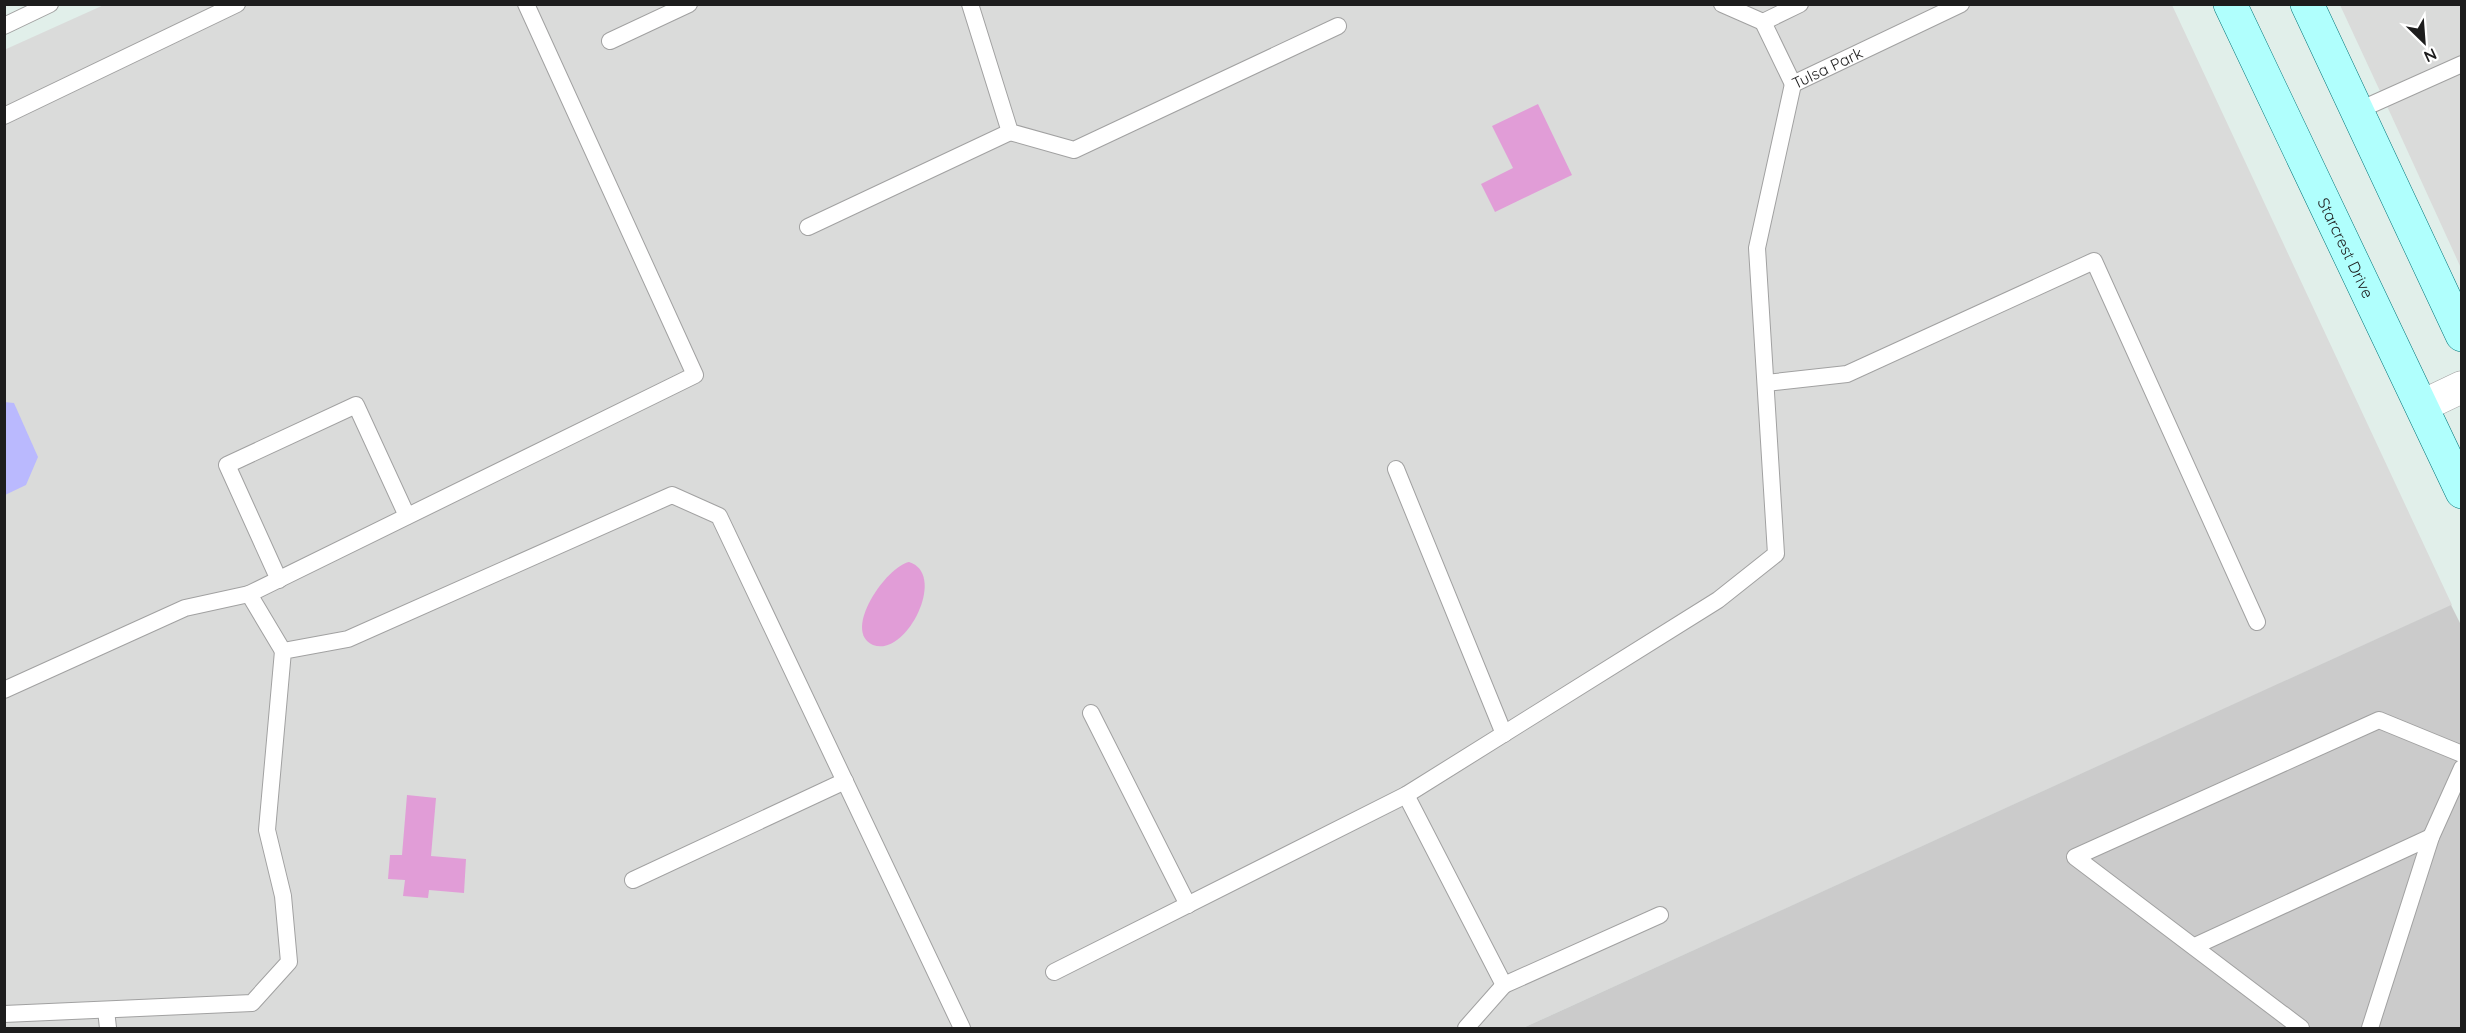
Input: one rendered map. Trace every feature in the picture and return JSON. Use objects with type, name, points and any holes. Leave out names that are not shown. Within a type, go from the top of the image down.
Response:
[{"type":"street","name":"Starcrest Drive","points":[[2230,4],[2422,406],[2457,472]]},
{"type":"street","points":[[2307,4],[2462,335]]},
{"type":"street","points":[[2422,406],[2462,387]]},
{"type":"lane","points":[[4,26],[50,4]]},
{"type":"lane","points":[[4,116],[237,4]]},
{"type":"lane","points":[[4,690],[185,608],[249,594],[696,375],[526,4]]},
{"type":"lane","points":[[610,41],[689,4]]},
{"type":"lane","points":[[970,4],[1010,132]]},
{"type":"lane","points":[[1722,4],[1763,22],[1800,4]]},
{"type":"lane","name":"Tulsa Park","points":[[1763,22],[1792,84],[1961,4]]},
{"type":"lane","points":[[808,227],[1010,132],[1074,150],[1338,26]]},
{"type":"lane","points":[[2357,111],[2462,64]]},
{"type":"lane","points":[[1054,972],[1407,795],[1718,600],[1776,554],[1757,248],[1792,84]]},
{"type":"lane","points":[[1766,383],[1847,374],[2094,261],[2258,622]]},
{"type":"lane","points":[[279,580],[227,465],[356,405],[407,516]]},
{"type":"lane","points":[[1395,469],[1504,734]]},
{"type":"lane","points":[[283,651],[348,639],[672,495],[719,516],[962,1029]]},
{"type":"lane","points":[[4,1014],[252,1004],[289,962],[283,896],[267,830],[283,651],[249,594]]},
{"type":"lane","points":[[1091,713],[1188,905]]},
{"type":"lane","points":[[2301,1029],[2195,946],[2075,857],[2379,720],[2462,754]]},
{"type":"lane","points":[[2370,1029],[2432,837],[2462,768]]},
{"type":"lane","points":[[633,880],[844,781]]},
{"type":"lane","points":[[1407,795],[1504,985]]},
{"type":"lane","points":[[2195,946],[2432,837]]},
{"type":"lane","points":[[1466,1029],[1504,985],[1660,915]]},
{"type":"lane","points":[[106,1010],[108,1029]]},
{"type":"shaded area","points":[[106,4],[2172,5],[2452,605],[1523,1028],[5,1028],[4,50]]},
{"type":"shaded area","points":[[2340,5],[2461,5],[2461,268],[2392,117]]},
{"type":"shaded area","points":[[1538,104],[1572,175],[1495,212],[1481,184],[1513,168],[1492,126]]},
{"type":"shaded area","points":[[4,402],[14,403],[38,457],[26,485],[5,495]]},
{"type":"shaded area","points":[[909,562],[920,570],[924,582],[923,597],[918,613],[909,628],[898,639],[886,646],[873,645],[864,638],[862,627],[871,600],[890,575]]},
{"type":"shaded area","points":[[2451,605],[2461,625],[2461,1028],[1523,1028]]},
{"type":"shaded area","points":[[407,795],[436,798],[431,856],[466,859],[464,893],[429,890],[428,898],[403,896],[405,880],[388,879],[390,855],[402,855]]}]
